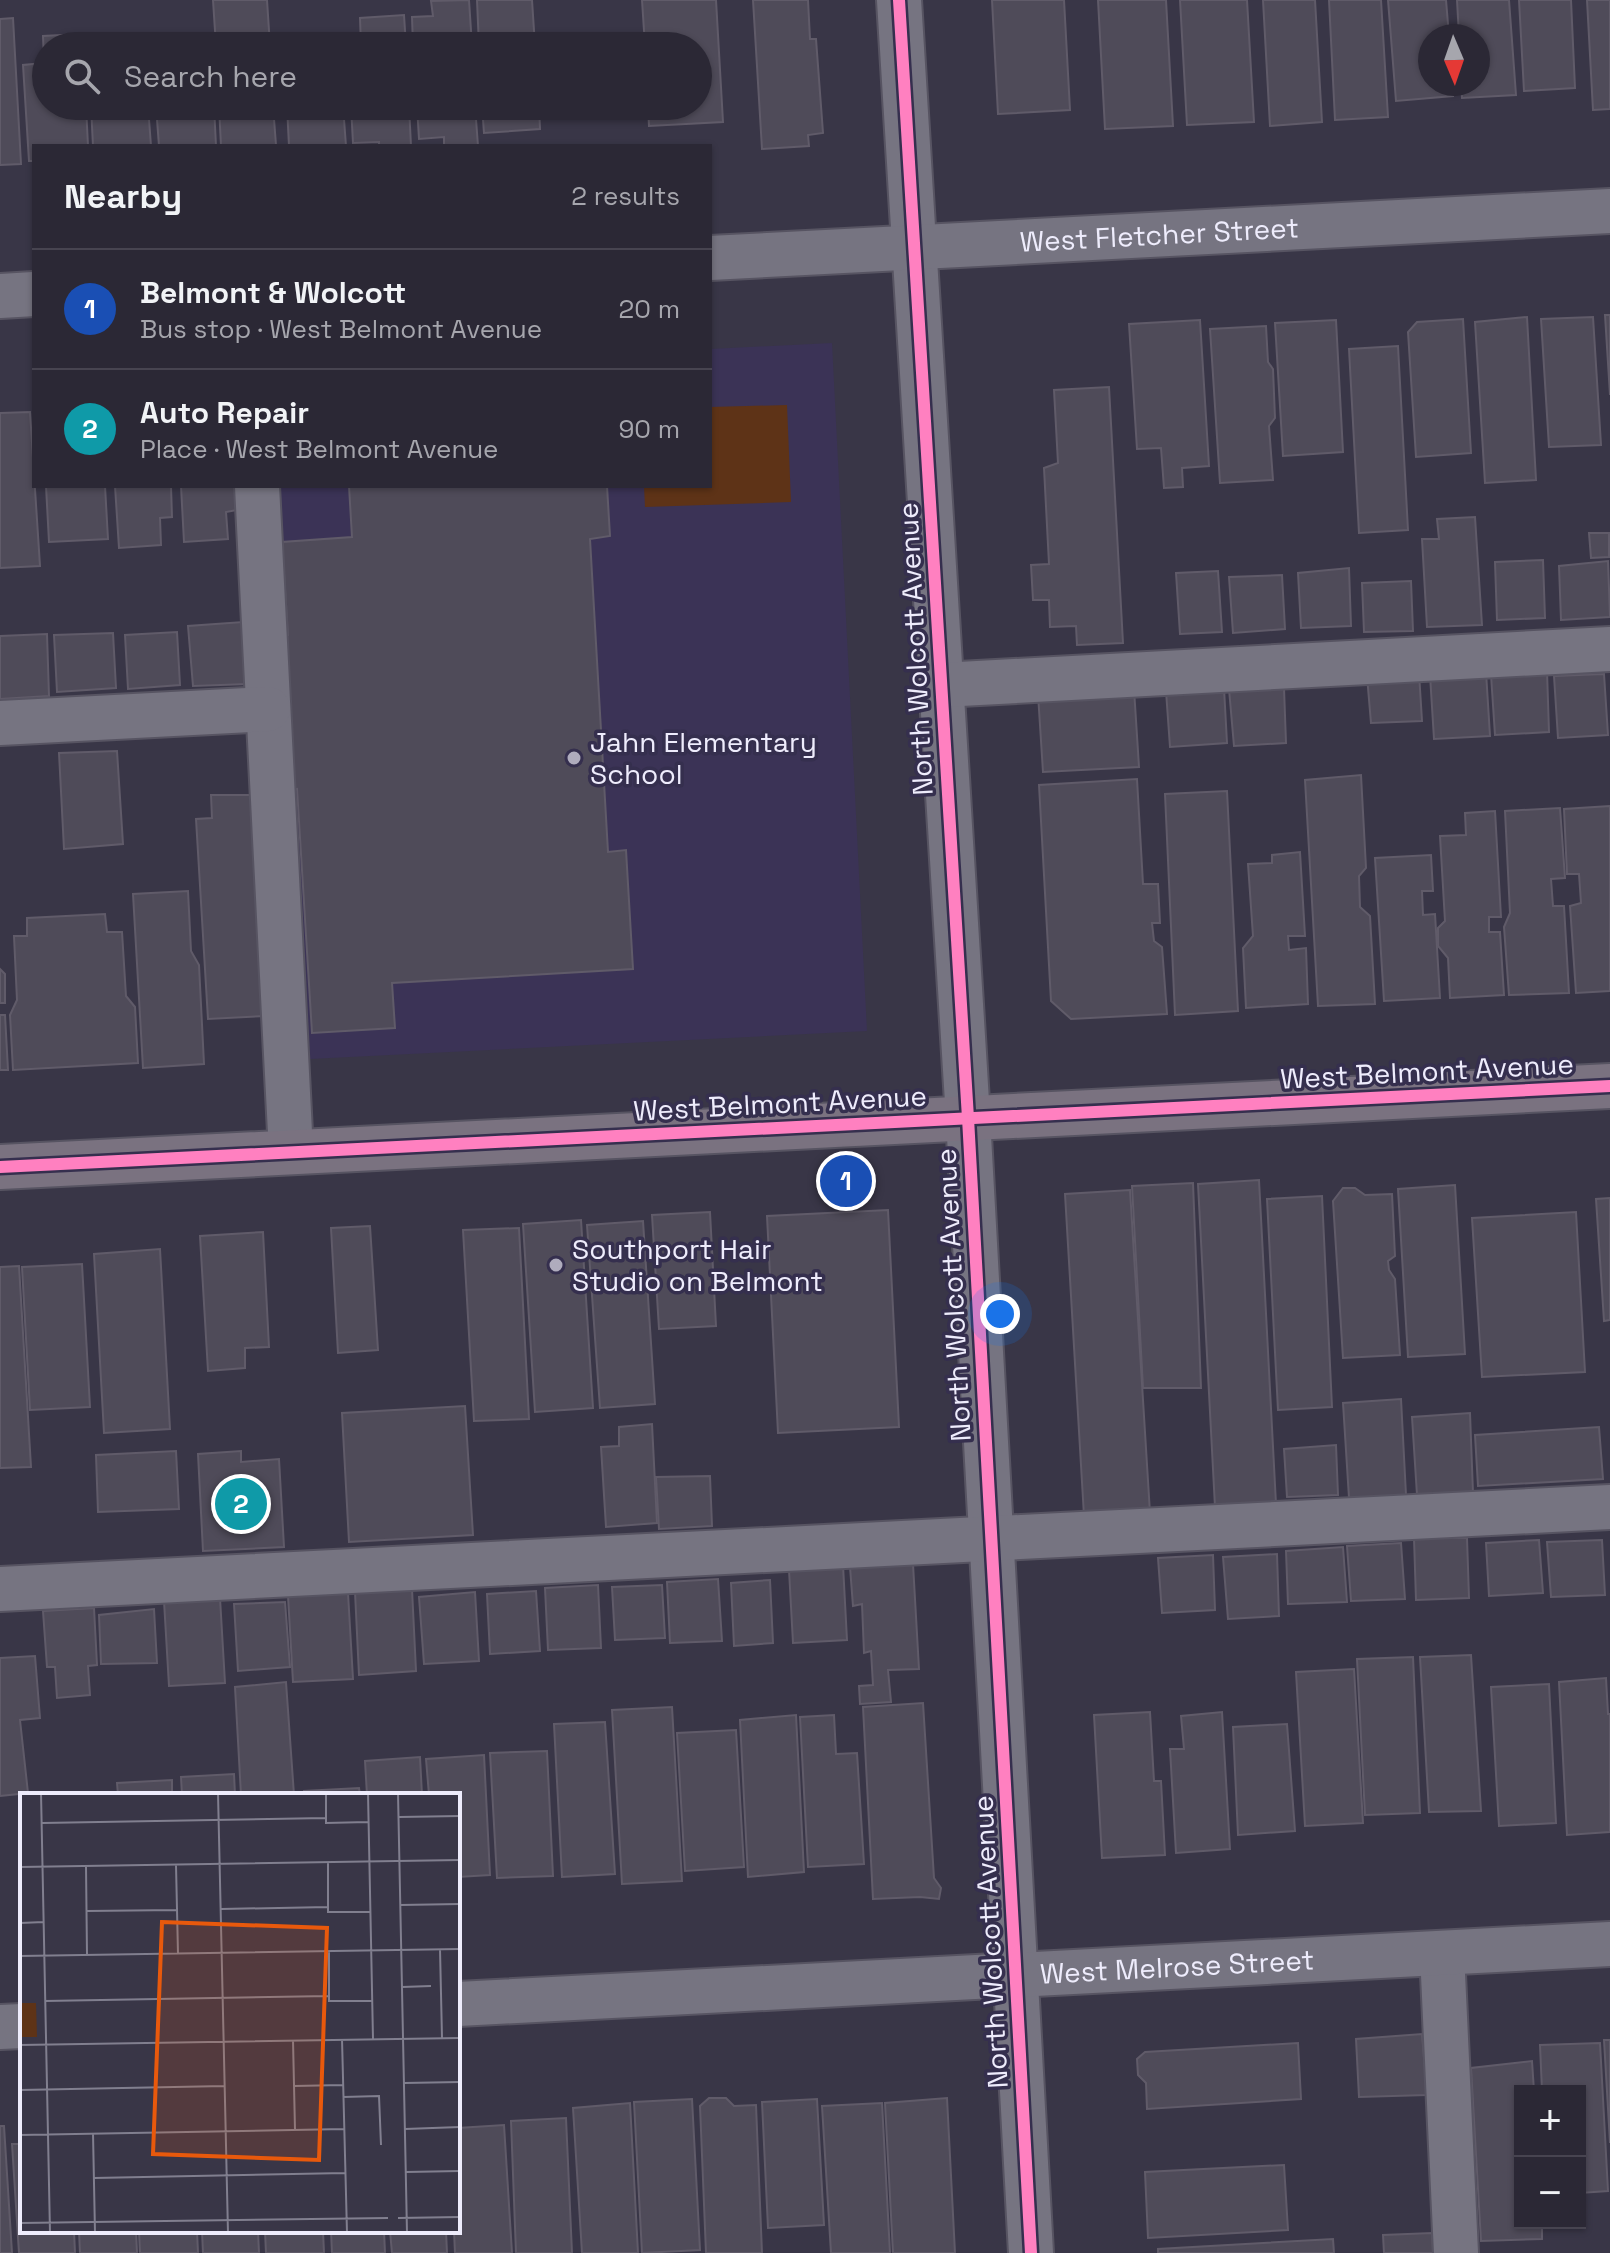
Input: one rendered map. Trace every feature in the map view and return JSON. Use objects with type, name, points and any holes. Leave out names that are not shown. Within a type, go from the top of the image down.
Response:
[{"type":"main road","name":"West Belmont Avenue","points":[[0,1167],[1610,1086]]},
{"type":"street","name":"North Wolcott Avenue","points":[[899,0],[968,1118],[1031,2253]]},
{"type":"street","name":"West Fletcher Street","points":[[712,258],[1610,211]]},
{"type":"street","points":[[0,296],[32,294]]},
{"type":"street","points":[[257,488],[291,1152]]},
{"type":"street","points":[[941,685],[1610,649]]},
{"type":"street","points":[[0,723],[268,709]]},
{"type":"street","points":[[0,1589],[1610,1507]]},
{"type":"street","name":"West Melrose Street","points":[[460,2004],[1610,1944]]},
{"type":"street","points":[[1442,1953],[1456,2253]]},
{"type":"street","points":[[0,2027],[20,2026]]},
{"type":"shaded area","name":"Jahn Elementary School","points":[[832,343],[867,1031],[310,1059],[280,488],[712,488],[712,349]]},
{"type":"shaded area","points":[[787,405],[791,502],[645,507],[644,488],[712,488],[712,407]]},
{"type":"building","points":[[213,0],[267,0],[269,32],[215,32]]},
{"type":"building","points":[[469,0],[471,32],[413,32],[412,17],[433,16],[431,1]]},
{"type":"building","points":[[477,0],[532,0],[534,32],[478,32]]},
{"type":"building","points":[[642,0],[716,0],[723,122],[649,126],[649,120],[712,120],[712,32],[644,32]]},
{"type":"building","points":[[753,0],[808,0],[810,39],[816,39],[823,133],[808,135],[809,146],[762,149]]},
{"type":"building","points":[[992,0],[1064,0],[1070,110],[998,114]]},
{"type":"building","points":[[1098,0],[1166,0],[1173,126],[1105,129]]},
{"type":"building","points":[[1180,0],[1247,0],[1254,122],[1187,125]]},
{"type":"building","points":[[1263,0],[1315,0],[1322,122],[1270,126]]},
{"type":"building","points":[[1329,0],[1381,0],[1388,117],[1335,120]]},
{"type":"building","points":[[1388,0],[1446,0],[1448,24],[1418,24],[1418,96],[1453,96],[1396,101]]},
{"type":"building","points":[[1457,0],[1509,0],[1516,95],[1462,98],[1490,96],[1490,24],[1458,24]]},
{"type":"building","points":[[1519,0],[1571,0],[1575,88],[1524,91]]},
{"type":"building","points":[[1587,0],[1610,0],[1610,109],[1593,110]]},
{"type":"building","points":[[404,15],[405,32],[360,32],[360,18]]},
{"type":"building","points":[[13,18],[21,164],[0,165],[0,19]]},
{"type":"building","points":[[32,64],[32,120],[87,120],[88,144],[32,144],[32,161],[29,161],[23,65]]},
{"type":"building","points":[[92,120],[149,120],[151,144],[93,144]]},
{"type":"building","points":[[157,120],[215,120],[216,144],[159,144]]},
{"type":"building","points":[[220,120],[274,120],[276,144],[221,144]]},
{"type":"building","points":[[288,120],[344,120],[346,144],[289,144]]},
{"type":"building","points":[[352,120],[410,120],[411,144],[353,143]]},
{"type":"building","points":[[418,120],[476,120],[478,144],[444,144],[444,137],[419,139]]},
{"type":"building","points":[[483,120],[540,120],[540,129],[484,133]]},
{"type":"building","points":[[1605,315],[1610,315],[1610,395]]},
{"type":"building","points":[[1527,317],[1536,480],[1485,483],[1475,322]]},
{"type":"building","points":[[1593,317],[1601,445],[1549,447],[1541,319]]},
{"type":"building","points":[[1463,319],[1471,453],[1416,457],[1408,332],[1417,322]]},
{"type":"building","points":[[1200,320],[1209,466],[1182,468],[1183,487],[1164,488],[1161,448],[1137,449],[1129,324]]},
{"type":"building","points":[[1336,320],[1343,452],[1283,456],[1275,323]]},
{"type":"building","points":[[1266,326],[1268,362],[1273,369],[1275,418],[1269,426],[1273,480],[1220,483],[1210,329]]},
{"type":"building","points":[[1398,346],[1408,530],[1359,533],[1349,349]]},
{"type":"building","points":[[1109,387],[1123,643],[1077,645],[1076,626],[1050,627],[1049,600],[1033,600],[1031,565],[1049,564],[1044,468],[1058,463],[1054,390]]},
{"type":"building","points":[[30,412],[32,488],[35,488],[40,566],[0,568],[0,413]]},
{"type":"building","points":[[46,488],[105,488],[108,539],[49,542]]},
{"type":"building","points":[[115,488],[171,488],[172,517],[160,518],[161,545],[119,548]]},
{"type":"building","points":[[181,488],[236,488],[237,510],[226,512],[228,539],[184,542]]},
{"type":"building","points":[[349,488],[607,488],[610,536],[590,539],[608,852],[626,850],[633,969],[392,983],[395,1028],[312,1033],[297,789],[284,791],[275,635],[288,635],[282,542],[352,537]]},
{"type":"building","points":[[1475,517],[1482,625],[1427,627],[1422,539],[1439,539],[1437,519]]},
{"type":"building","points":[[1589,533],[1609,533],[1609,557],[1591,558]]},
{"type":"building","points":[[1543,560],[1545,618],[1497,620],[1495,562]]},
{"type":"building","points":[[1608,561],[1610,617],[1561,620],[1559,566]]},
{"type":"building","points":[[1349,568],[1351,626],[1301,628],[1298,573]]},
{"type":"building","points":[[1218,571],[1222,632],[1180,634],[1176,573]]},
{"type":"building","points":[[1282,575],[1285,629],[1233,633],[1229,577]]},
{"type":"building","points":[[1411,581],[1413,631],[1364,632],[1362,583]]},
{"type":"building","points":[[243,622],[248,684],[193,686],[188,626]]},
{"type":"building","points":[[177,632],[180,685],[128,689],[125,635]]},
{"type":"building","points":[[113,633],[116,688],[57,692],[54,635]]},
{"type":"building","points":[[47,634],[49,696],[0,699],[0,636]]},
{"type":"building","points":[[1547,671],[1549,732],[1495,735],[1491,675]]},
{"type":"building","points":[[1486,672],[1490,736],[1434,739],[1430,675]]},
{"type":"building","points":[[1419,673],[1422,721],[1371,723],[1367,676]]},
{"type":"building","points":[[1604,674],[1608,735],[1558,738],[1554,676]]},
{"type":"building","points":[[1224,688],[1227,743],[1170,747],[1166,691]]},
{"type":"building","points":[[1284,688],[1286,743],[1234,746],[1229,689]]},
{"type":"building","points":[[1134,689],[1139,767],[1043,772],[1038,694]]},
{"type":"building","points":[[117,751],[123,844],[64,849],[59,753]]},
{"type":"building","points":[[1361,775],[1366,868],[1359,876],[1360,907],[1370,916],[1375,1004],[1318,1006],[1305,780]]},
{"type":"building","points":[[1137,779],[1143,884],[1158,884],[1160,923],[1152,923],[1154,941],[1162,947],[1167,1014],[1071,1019],[1051,1001],[1039,785]]},
{"type":"building","points":[[1227,791],[1238,1011],[1175,1015],[1165,794]]},
{"type":"building","points":[[211,795],[259,795],[266,1016],[208,1019],[196,819],[212,818]]},
{"type":"building","points":[[1610,806],[1610,991],[1576,993],[1570,906],[1581,903],[1579,874],[1567,874],[1564,809]]},
{"type":"building","points":[[1560,808],[1565,878],[1551,879],[1553,906],[1564,906],[1569,993],[1509,995],[1504,927],[1510,913],[1505,811]]},
{"type":"building","points":[[1495,811],[1501,917],[1489,917],[1489,932],[1500,932],[1504,995],[1450,998],[1448,958],[1438,946],[1438,928],[1445,921],[1440,836],[1466,835],[1465,813]]},
{"type":"building","points":[[1300,852],[1305,936],[1288,936],[1289,950],[1306,948],[1308,1004],[1246,1008],[1243,948],[1253,936],[1248,864],[1272,863],[1272,855]]},
{"type":"building","points":[[1431,855],[1433,891],[1422,891],[1423,915],[1435,914],[1440,998],[1384,1001],[1375,858]]},
{"type":"building","points":[[188,891],[191,951],[199,965],[204,1064],[143,1068],[133,894]]},
{"type":"building","points":[[105,914],[107,932],[122,932],[126,996],[135,1007],[138,1063],[13,1070],[10,1015],[17,1000],[14,936],[27,936],[27,918]]},
{"type":"building","points":[[0,969],[5,974],[5,1003],[0,1003]]},
{"type":"building","points":[[0,1015],[5,1015],[8,1070],[0,1070]]},
{"type":"building","points":[[1259,1180],[1276,1504],[1215,1507],[1198,1184]]},
{"type":"building","points":[[1193,1183],[1201,1388],[1143,1388],[1132,1186]]},
{"type":"building","points":[[1455,1185],[1465,1354],[1408,1357],[1398,1189]]},
{"type":"building","points":[[1343,1188],[1355,1188],[1365,1195],[1392,1194],[1395,1256],[1388,1261],[1395,1279],[1400,1355],[1343,1358],[1333,1201]]},
{"type":"building","points":[[1130,1190],[1150,1513],[1084,1516],[1065,1194]]},
{"type":"building","points":[[1322,1196],[1332,1407],[1278,1410],[1267,1199]]},
{"type":"building","points":[[1610,1198],[1610,1320],[1604,1321],[1596,1199]]},
{"type":"building","points":[[888,1210],[899,1427],[778,1433],[767,1216]]},
{"type":"building","points":[[710,1212],[716,1326],[659,1329],[652,1215]]},
{"type":"building","points":[[1576,1212],[1585,1372],[1482,1377],[1472,1218]]},
{"type":"building","points":[[581,1220],[593,1408],[535,1412],[523,1224]]},
{"type":"building","points":[[643,1221],[655,1404],[600,1408],[587,1225]]},
{"type":"building","points":[[370,1226],[378,1350],[338,1353],[331,1228]]},
{"type":"building","points":[[519,1228],[529,1419],[474,1421],[463,1230]]},
{"type":"building","points":[[263,1232],[269,1347],[245,1348],[245,1368],[208,1371],[200,1236]]},
{"type":"building","points":[[160,1249],[170,1429],[104,1433],[94,1254]]},
{"type":"building","points":[[82,1264],[90,1407],[30,1410],[22,1267]]},
{"type":"building","points":[[19,1266],[31,1467],[0,1468],[0,1267]]},
{"type":"building","points":[[1401,1399],[1406,1495],[1349,1498],[1343,1403]]},
{"type":"building","points":[[465,1406],[473,1535],[349,1542],[342,1413]]},
{"type":"building","points":[[1470,1413],[1473,1493],[1417,1495],[1412,1417]]},
{"type":"building","points":[[652,1424],[657,1523],[606,1527],[601,1447],[619,1446],[619,1427]]},
{"type":"building","points":[[1599,1427],[1603,1479],[1478,1486],[1475,1435]]},
{"type":"building","points":[[1336,1445],[1338,1495],[1287,1497],[1284,1449]]},
{"type":"building","points":[[176,1451],[179,1509],[98,1512],[96,1455]]},
{"type":"building","points":[[241,1451],[241,1462],[279,1459],[284,1547],[203,1551],[198,1454]]},
{"type":"building","points":[[710,1476],[712,1526],[659,1529],[656,1477]]},
{"type":"building","points":[[1414,1538],[1467,1538],[1469,1598],[1416,1600]]},
{"type":"building","points":[[1539,1540],[1543,1593],[1489,1596],[1486,1543]]},
{"type":"building","points":[[1602,1540],[1605,1595],[1551,1597],[1547,1542]]},
{"type":"building","points":[[1401,1543],[1405,1599],[1351,1601],[1347,1546]]},
{"type":"building","points":[[1343,1547],[1347,1602],[1288,1604],[1286,1551]]},
{"type":"building","points":[[1277,1554],[1279,1616],[1228,1619],[1223,1557]]},
{"type":"building","points":[[1213,1555],[1215,1610],[1162,1613],[1158,1558]]},
{"type":"building","points":[[913,1564],[919,1669],[888,1670],[891,1702],[860,1704],[859,1686],[873,1685],[871,1651],[864,1653],[862,1604],[853,1606],[850,1567]]},
{"type":"building","points":[[843,1565],[847,1640],[793,1643],[789,1570]]},
{"type":"building","points":[[718,1579],[722,1641],[670,1643],[667,1582]]},
{"type":"building","points":[[770,1580],[773,1643],[734,1646],[731,1583]]},
{"type":"building","points":[[598,1585],[601,1648],[548,1650],[545,1588]]},
{"type":"building","points":[[662,1585],[665,1638],[615,1640],[612,1587]]},
{"type":"building","points":[[412,1589],[416,1671],[359,1675],[355,1592]]},
{"type":"building","points":[[536,1591],[540,1651],[490,1654],[487,1594]]},
{"type":"building","points":[[475,1592],[479,1661],[424,1664],[419,1597]]},
{"type":"building","points":[[348,1593],[353,1679],[293,1682],[288,1596]]},
{"type":"building","points":[[220,1598],[225,1683],[169,1686],[164,1601]]},
{"type":"building","points":[[285,1602],[290,1667],[238,1671],[234,1604]]},
{"type":"building","points":[[94,1608],[97,1665],[88,1666],[90,1695],[57,1698],[55,1667],[47,1667],[43,1611]]},
{"type":"building","points":[[154,1609],[157,1663],[101,1664],[99,1615]]},
{"type":"building","points":[[1471,1655],[1481,1811],[1429,1812],[1420,1657]]},
{"type":"building","points":[[35,1656],[40,1718],[20,1720],[28,1793],[0,1796],[0,1658]]},
{"type":"building","points":[[1413,1657],[1420,1813],[1365,1815],[1357,1659]]},
{"type":"building","points":[[1354,1669],[1363,1823],[1305,1826],[1296,1672]]},
{"type":"building","points":[[1606,1678],[1610,1714],[1610,1832],[1567,1835],[1559,1682]]},
{"type":"building","points":[[286,1682],[294,1793],[241,1793],[235,1687]]},
{"type":"building","points":[[1549,1684],[1556,1823],[1499,1826],[1491,1687]]},
{"type":"building","points":[[923,1703],[934,1878],[941,1888],[939,1899],[873,1899],[863,1707]]},
{"type":"building","points":[[672,1707],[682,1881],[622,1884],[612,1710]]},
{"type":"building","points":[[1150,1712],[1154,1781],[1161,1781],[1165,1855],[1102,1858],[1094,1715]]},
{"type":"building","points":[[1222,1712],[1230,1849],[1176,1853],[1170,1749],[1184,1749],[1181,1716]]},
{"type":"building","points":[[796,1715],[804,1872],[748,1877],[740,1720]]},
{"type":"building","points":[[834,1715],[836,1754],[857,1753],[864,1864],[808,1867],[800,1717]]},
{"type":"building","points":[[605,1722],[615,1874],[562,1877],[554,1724]]},
{"type":"building","points":[[1287,1724],[1295,1831],[1238,1835],[1233,1727]]},
{"type":"building","points":[[736,1730],[744,1867],[685,1871],[677,1733]]},
{"type":"building","points":[[547,1751],[553,1876],[497,1878],[490,1753]]},
{"type":"building","points":[[484,1755],[490,1875],[460,1877],[460,1793],[429,1793],[426,1759]]},
{"type":"building","points":[[420,1757],[422,1793],[367,1793],[365,1761]]},
{"type":"building","points":[[234,1774],[235,1793],[182,1793],[181,1777]]},
{"type":"building","points":[[172,1780],[172,1793],[118,1793],[117,1783]]},
{"type":"building","points":[[359,1788],[360,1793],[304,1793]]},
{"type":"building","points":[[1422,2034],[1427,2095],[1359,2097],[1356,2039]]},
{"type":"building","points":[[1604,2040],[1610,2040],[1610,2143]]},
{"type":"building","points":[[1298,2043],[1301,2099],[1147,2109],[1146,2083],[1138,2075],[1137,2059],[1145,2052]]},
{"type":"building","points":[[1600,2043],[1608,2191],[1586,2193],[1586,2085],[1542,2085],[1540,2045]]},
{"type":"building","points":[[1532,2061],[1534,2085],[1514,2085],[1514,2229],[1542,2229],[1542,2239],[1481,2241],[1471,2068]]},
{"type":"building","points":[[709,2098],[726,2098],[734,2106],[756,2105],[762,2253],[706,2253],[700,2106]]},
{"type":"building","points":[[947,2098],[955,2253],[893,2253],[885,2103]]},
{"type":"building","points":[[692,2099],[700,2250],[642,2253],[634,2102]]},
{"type":"building","points":[[817,2099],[824,2225],[768,2228],[762,2102]]},
{"type":"building","points":[[630,2103],[638,2253],[582,2253],[573,2108]]},
{"type":"building","points":[[882,2103],[890,2253],[831,2253],[822,2106]]},
{"type":"building","points":[[566,2118],[572,2253],[516,2253],[511,2121]]},
{"type":"building","points":[[504,2125],[512,2253],[455,2253],[454,2233],[460,2233],[460,2128]]},
{"type":"building","points":[[0,2126],[4,2126],[12,2253],[0,2253]]},
{"type":"building","points":[[12,2144],[20,2144],[20,2233],[74,2233],[75,2253],[19,2253]]},
{"type":"building","points":[[1284,2165],[1288,2230],[1148,2238],[1145,2172]]},
{"type":"building","points":[[79,2233],[136,2233],[137,2253],[80,2253]]},
{"type":"building","points":[[139,2233],[197,2233],[198,2253],[140,2253]]},
{"type":"building","points":[[202,2233],[258,2233],[259,2253],[203,2253]]},
{"type":"building","points":[[265,2233],[323,2233],[324,2253],[266,2253]]},
{"type":"building","points":[[331,2233],[384,2233],[385,2253],[332,2253]]},
{"type":"building","points":[[390,2233],[446,2233],[447,2253],[392,2253]]},
{"type":"building","points":[[1432,2233],[1433,2253],[1384,2253],[1383,2235]]},
{"type":"building","points":[[1333,2239],[1334,2253],[1158,2253],[1158,2249]]},
{"type":"cycle path","points":[[899,0],[968,1118],[1031,2253]]},
{"type":"cycle path","points":[[0,1167],[1610,1086]]},
{"type":"place","name":"Jahn Elementary School","points":[[574,758]]},
{"type":"place","name":"Belmont & Wolcott","points":[[846,1181]]},
{"type":"place","name":"Southport Hair Studio on Belmont","points":[[556,1265]]},
{"type":"place","name":"Auto Repair","points":[[241,1504]]}]
